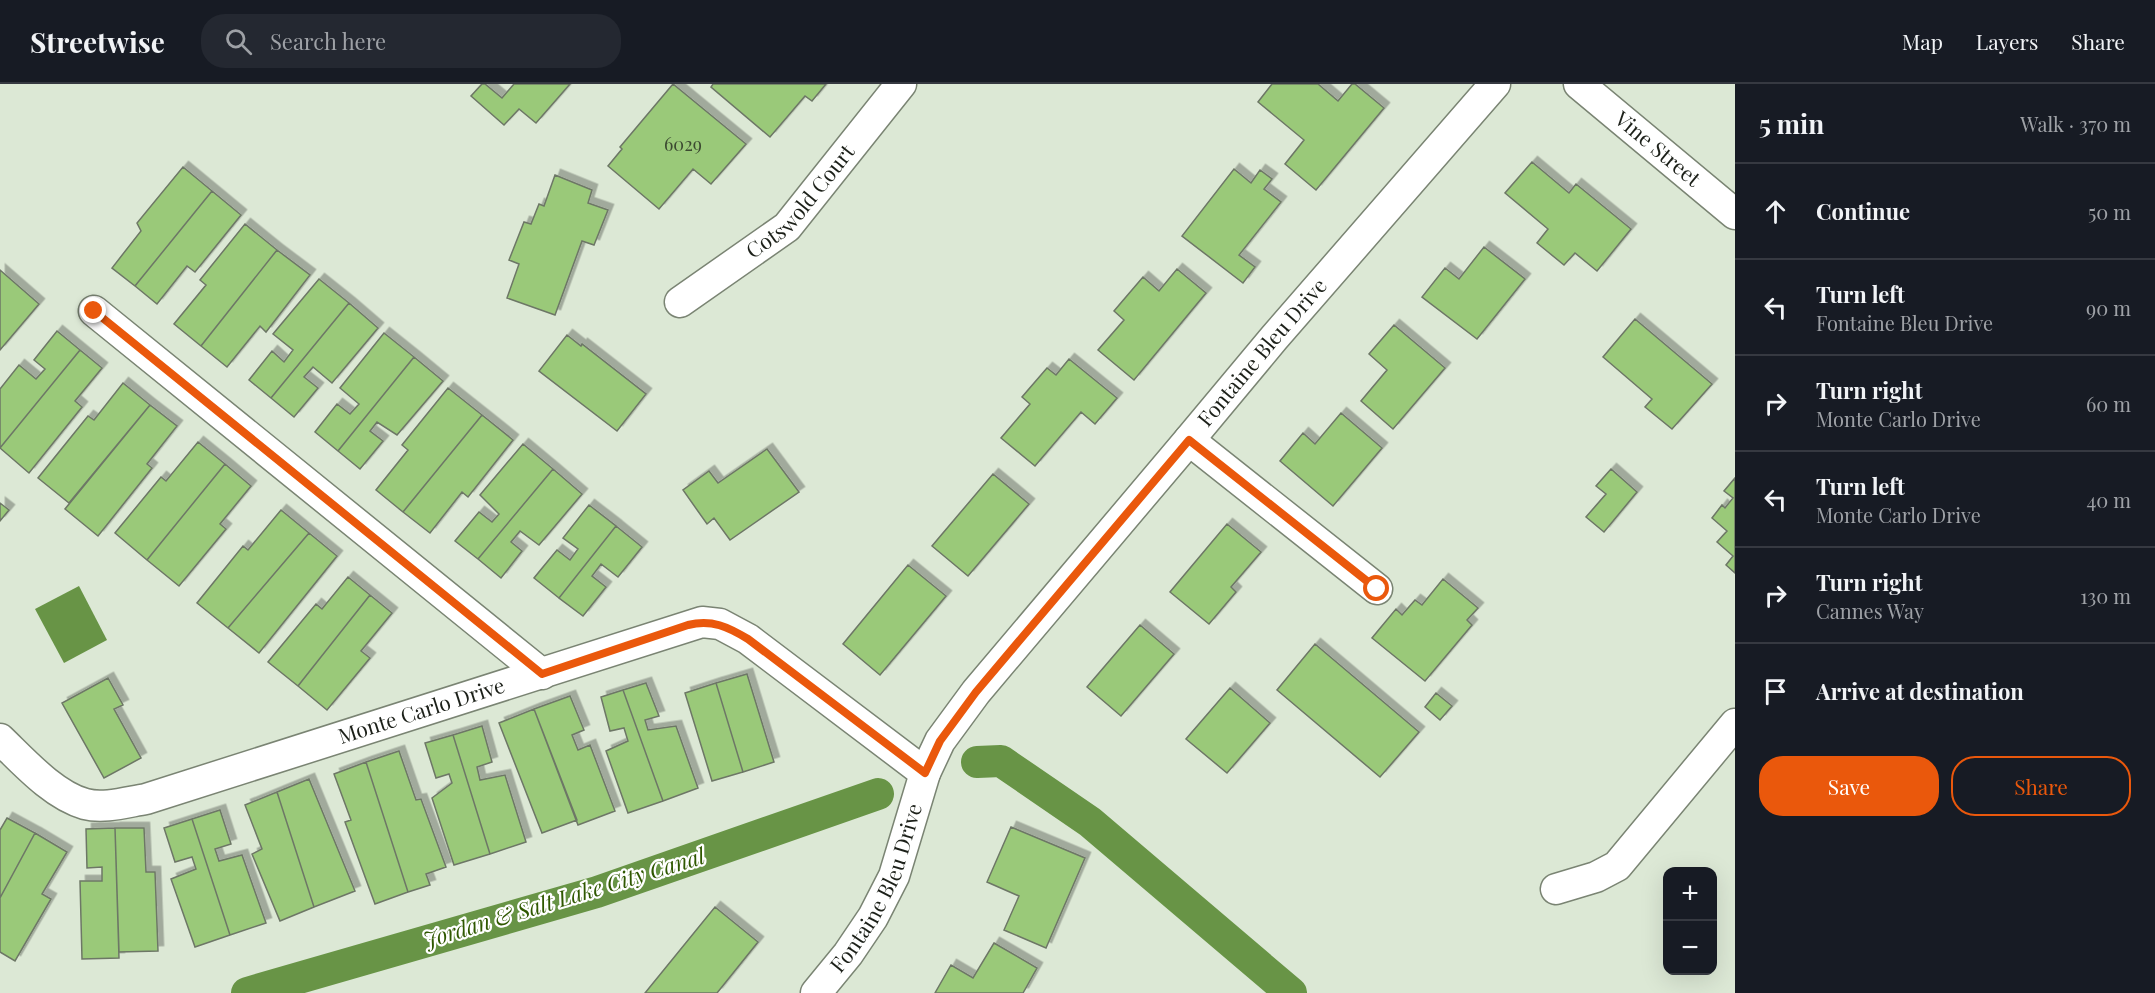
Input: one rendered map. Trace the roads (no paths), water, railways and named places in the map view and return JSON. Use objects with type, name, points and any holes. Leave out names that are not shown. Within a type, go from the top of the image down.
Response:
[{"type":"street","name":"Cotswold Court","points":[[680,302],[788,227],[901,84]]},
{"type":"street","name":"Fontaine Bleu Drive","points":[[816,993],[848,954],[873,917],[894,876],[925,773],[940,741],[976,692],[1274,338],[1495,84]]},
{"type":"street","name":"Vine Street","points":[[1579,84],[1735,214]]},
{"type":"street","points":[[94,311],[542,674]]},
{"type":"street","points":[[1189,440],[1377,589]]},
{"type":"street","name":"Monte Carlo Drive","points":[[0,739],[37,775],[60,791],[86,804],[111,805],[146,799],[702,622],[720,624],[748,639],[925,773]]},
{"type":"street","points":[[1556,890],[1596,877],[1617,866],[1735,724]]},
{"type":"waterway","name":"Jordan & Salt Lake City Canal","points":[[977,762],[1001,761],[1090,822],[1291,993]]},
{"type":"waterway","name":"Jordan & Salt Lake City Canal","points":[[247,993],[597,892],[878,794]]}]
